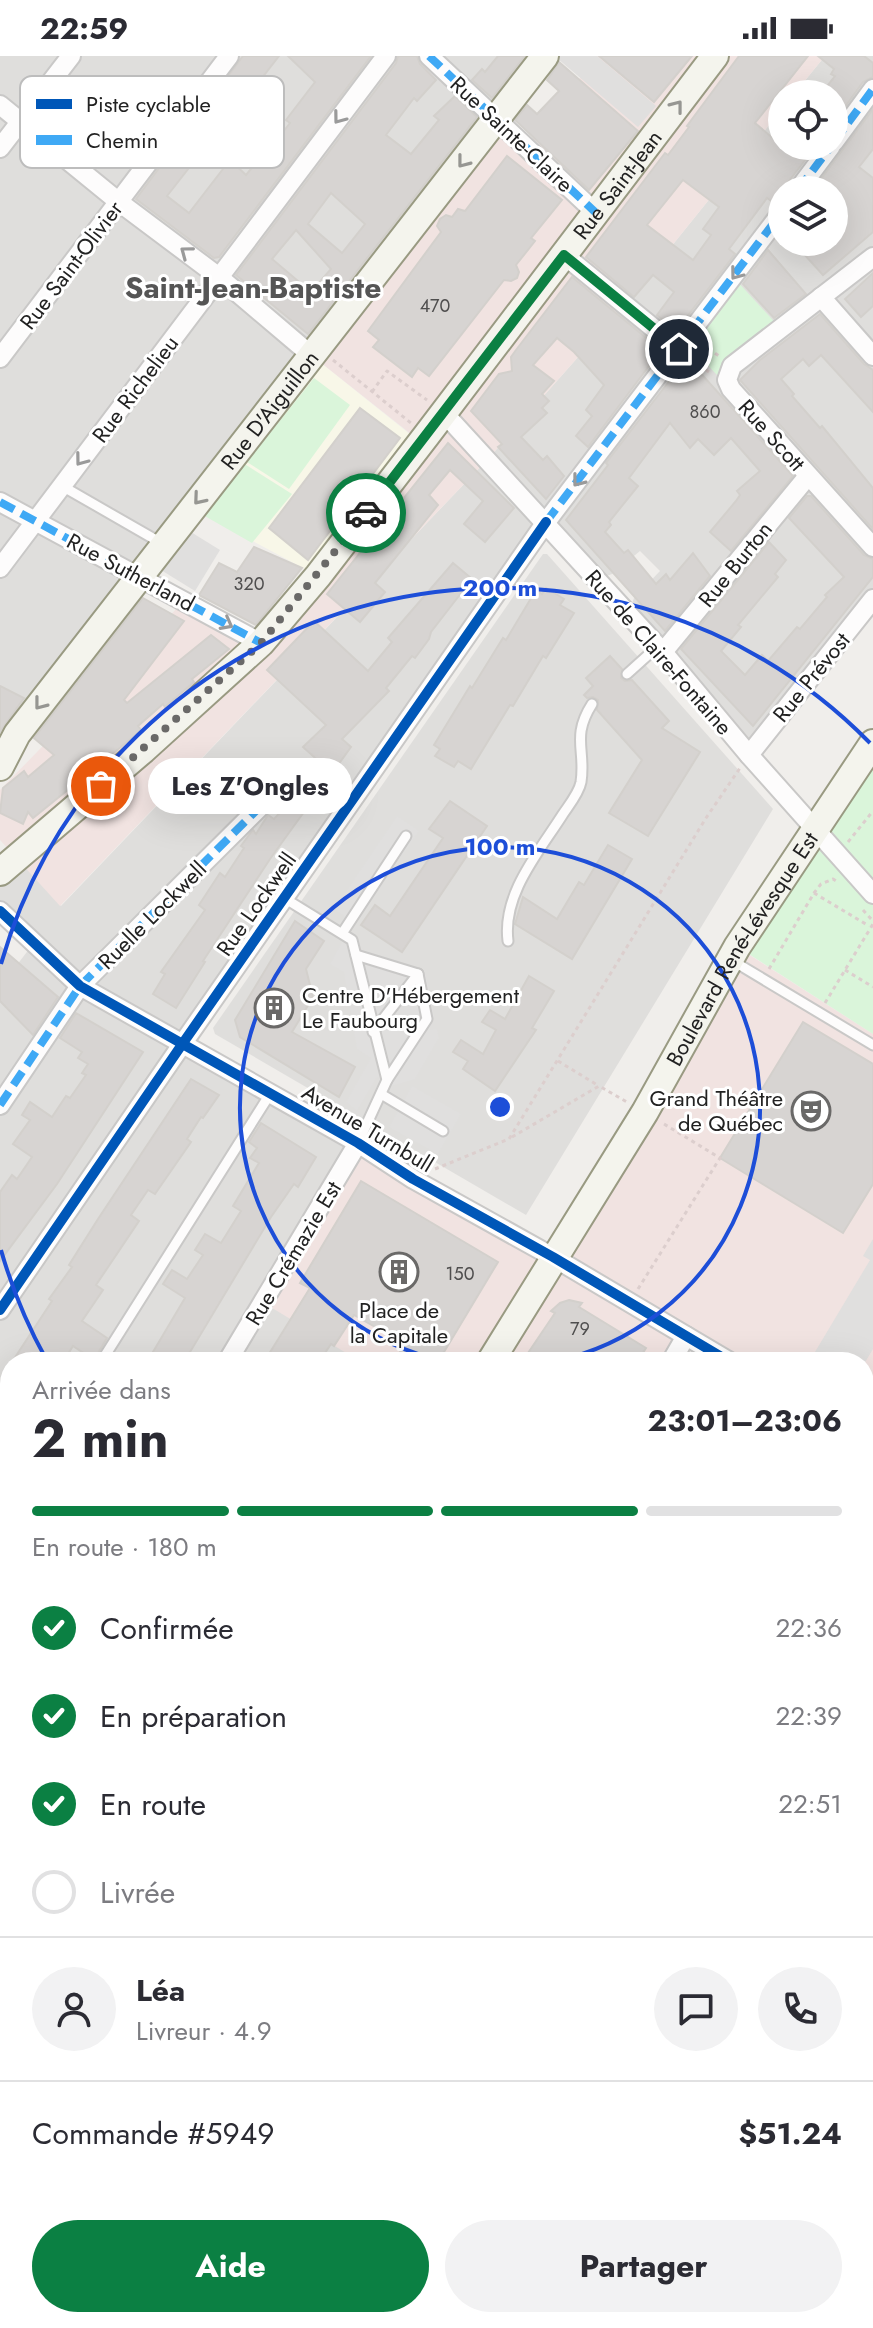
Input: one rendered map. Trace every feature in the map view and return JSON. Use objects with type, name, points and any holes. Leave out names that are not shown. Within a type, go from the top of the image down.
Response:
[{"type":"main road","name":"Rue D'Aiguillon","points":[[0,767],[17,734],[545,56]]},
{"type":"main road","name":"Rue Saint-Jean","points":[[0,872],[143,750],[261,643],[318,576],[438,409],[564,255],[715,56]]},
{"type":"main road","name":"Boulevard René-Lévesque Est","points":[[496,1352],[645,1112],[730,959],[873,743]]},
{"type":"street","points":[[56,76],[71,56]]},
{"type":"street","name":"Rue Saint-Olivier","points":[[214,76],[229,56]]},
{"type":"street","name":"Rue Richelieu","points":[[0,568],[386,56]]},
{"type":"street","name":"Rue Sainte-Claire","points":[[429,56],[595,212]]},
{"type":"street","points":[[848,123],[873,89]]},
{"type":"street","points":[[0,105],[20,120]]},
{"type":"street","points":[[0,148],[20,122]]},
{"type":"street","points":[[78,168],[219,277],[311,355]]},
{"type":"street","name":"Rue Saint-Olivier","points":[[0,358],[145,168]]},
{"type":"street","name":"Rue Lockwell","points":[[0,1310],[546,522],[768,231]]},
{"type":"street","points":[[564,255],[684,342]]},
{"type":"street","points":[[732,366],[873,257]]},
{"type":"street","points":[[821,297],[873,356]]},
{"type":"street","name":"Rue Scott","points":[[732,366],[727,380],[731,389],[873,547]]},
{"type":"street","name":"Rue de Claire-Fontaine","points":[[438,409],[546,522],[660,649],[838,855],[865,898]]},
{"type":"street","name":"Rue Burton","points":[[660,649],[808,476]]},
{"type":"street","name":"Rue Sutherland","points":[[0,502],[261,643]]},
{"type":"street","name":"Rue Prévost","points":[[749,755],[873,599]]},
{"type":"street","name":"Ruelle Lockwell","points":[[0,1105],[80,986],[291,776]]},
{"type":"street","name":"Avenue Turnbull","points":[[0,911],[80,986],[358,1143],[413,1179],[713,1352]]},
{"type":"street","name":"Rue Crémazie Est","points":[[233,1352],[358,1143]]},
{"type":"street","points":[[677,1352],[686,1336]]},
{"type":"lane","points":[[61,486],[163,544]]},
{"type":"lane","points":[[627,674],[660,649]]},
{"type":"lane","points":[[508,941],[506,924],[517,888],[581,783],[579,751],[582,720],[592,704]]},
{"type":"lane","points":[[343,932],[406,836]]},
{"type":"lane","points":[[284,898],[352,940],[387,1080]]},
{"type":"lane","points":[[356,955],[418,974]]},
{"type":"lane","points":[[730,959],[873,1045]]},
{"type":"lane","points":[[373,1032],[418,974]]},
{"type":"lane","points":[[358,1143],[387,1080],[427,1019],[418,974]]},
{"type":"lane","points":[[107,1352],[270,1094]]},
{"type":"lane","points":[[381,1094],[443,1131]]},
{"type":"path","points":[[684,342],[732,366]]},
{"type":"path","points":[[684,342],[731,389]]},
{"type":"path","points":[[339,365],[416,428]]},
{"type":"path","points":[[372,392],[387,371],[438,409]]},
{"type":"path","points":[[509,1139],[690,844],[749,755]]},
{"type":"path","points":[[838,855],[873,811]]},
{"type":"path","points":[[763,979],[821,884],[833,879],[841,883]]},
{"type":"path","points":[[814,893],[872,924]]},
{"type":"path","points":[[824,1004],[872,924],[865,898]]},
{"type":"path","points":[[845,970],[873,987]]},
{"type":"path","points":[[558,1061],[720,1158],[629,1302]]},
{"type":"path","points":[[413,1179],[509,1139],[599,1086]]},
{"type":"shaded area","points":[[0,56],[545,56],[0,767]]},
{"type":"shaded area","points":[[597,56],[825,56],[805,80],[768,80],[768,126],[625,304],[488,459],[60,906],[0,840],[0,790],[184,601],[261,642],[421,442],[311,355],[497,120],[526,147]]},
{"type":"shaded area","points":[[597,56],[656,106],[638,127],[557,58]]},
{"type":"shaded area","points":[[825,56],[873,56],[873,599],[749,755],[628,615],[634,598],[660,571],[640,551],[612,574],[596,580],[547,523],[183,1042],[358,1143],[361,1352],[0,1352],[0,987],[33,944],[0,911],[0,872],[18,857],[61,906],[488,459],[625,304],[768,126],[768,160],[848,160],[848,80],[805,80]]},
{"type":"shaded area","points":[[311,355],[421,443],[318,576],[191,508]]},
{"type":"shaded area","points":[[186,529],[220,550],[195,591],[161,570]]},
{"type":"shaded area","points":[[543,554],[547,554],[773,809],[526,1215],[215,1034],[213,1028]]},
{"type":"shaded area","points":[[397,816],[419,831],[355,924],[334,909]]},
{"type":"shaded area","points":[[342,942],[425,973],[434,1016],[429,1030],[437,1029],[439,1038],[415,1079],[391,1086],[377,1077],[357,1111],[346,1102],[371,1058],[357,1049],[344,972],[330,964]]},
{"type":"shaded area","points":[[737,947],[873,1034],[873,1352],[713,1352],[686,1336],[677,1352],[345,1352],[264,1303],[358,1143],[553,1256]]},
{"type":"shaded area","points":[[412,1086],[461,1114],[438,1154],[389,1127]]},
{"type":"shaded area","points":[[873,1239],[873,1349],[871,1352],[815,1352],[870,1260],[863,1256]]},
{"type":"green space","points":[[736,280],[781,329],[720,378],[697,356],[679,349]]},
{"type":"green space","points":[[314,378],[350,405],[289,489],[247,462]]},
{"type":"green space","points":[[243,463],[292,494],[252,543],[203,515]]},
{"type":"green space","points":[[873,743],[873,1034],[738,947]]},
{"type":"building","points":[[243,56],[279,56],[263,76],[228,76]]},
{"type":"building","points":[[288,56],[371,56],[219,257],[214,258],[136,199],[159,168],[189,168],[167,196],[189,213],[224,168],[239,168],[246,175],[252,168],[284,168],[284,131],[290,123],[286,120],[315,82]]},
{"type":"building","points":[[398,56],[417,56],[420,64],[436,80],[417,101],[414,98],[386,135],[411,154],[439,120],[434,116],[455,96],[477,117],[308,334],[236,275],[396,63]],"holes":[[[331,193],[365,224],[342,253],[308,224]],[[296,230],[331,269],[311,292],[272,259]]]},
{"type":"building","points":[[498,56],[525,56],[492,98],[472,80],[482,69],[485,72]]},
{"type":"building","points":[[599,56],[692,56],[654,102]]},
{"type":"building","points":[[739,56],[808,56],[789,80],[768,80],[768,107],[755,123],[768,134],[768,160],[805,160],[793,176],[768,176],[768,199],[729,249],[735,254],[676,331],[657,315],[674,292],[653,275],[634,297],[586,257],[665,153],[668,155]],"holes":[[[683,180],[719,207],[703,229],[711,235],[693,260],[647,225]]]},
{"type":"building","points":[[818,56],[864,56],[873,63],[873,77],[863,82],[848,103],[848,80],[832,80],[834,69]]},
{"type":"building","points":[[559,62],[638,131],[589,190],[515,120],[527,105],[537,114],[559,91],[547,80]]},
{"type":"building","points":[[873,109],[873,149],[859,167],[873,178],[873,232],[848,254],[848,176],[823,176],[835,160],[848,160],[848,143]]},
{"type":"building","points":[[507,156],[562,200],[531,238],[535,241],[516,265],[519,272],[517,278],[504,280],[429,376],[418,368],[412,377],[373,347],[379,340],[368,331],[441,232],[437,226],[440,219],[446,215],[452,217],[458,209],[465,211]]},
{"type":"building","points":[[768,250],[768,256],[773,256],[806,294],[774,318],[743,284]]},
{"type":"building","points":[[806,256],[845,256],[823,275]]},
{"type":"building","points":[[873,273],[873,306],[861,317],[845,299]]},
{"type":"building","points":[[572,277],[661,350],[588,447],[576,436],[592,416],[586,410],[604,385],[557,338],[533,365],[554,381],[542,394],[549,401],[542,408],[547,413],[521,437],[543,460],[547,456],[564,476],[546,499],[498,447],[502,444],[471,411],[499,374],[512,371],[511,357]]},
{"type":"building","points":[[820,314],[864,364],[873,370],[873,412],[821,355],[809,366],[803,359],[781,379],[794,394],[792,396],[820,428],[822,426],[873,488],[873,529],[740,380],[760,360]]},
{"type":"building","points":[[687,358],[793,476],[731,551],[710,532],[740,495],[737,491],[760,471],[731,438],[714,455],[698,439],[690,448],[670,423],[629,478],[638,486],[609,522],[611,525],[605,532],[624,553],[628,550],[656,584],[666,574],[670,580],[693,553],[710,576],[665,631],[566,520]]},
{"type":"building","points":[[360,408],[400,438],[308,560],[269,528]]},
{"type":"building","points":[[448,443],[514,508],[485,542],[464,524],[483,501],[450,470],[429,495],[438,505],[375,583],[385,592],[360,622],[327,594]]},
{"type":"building","points":[[807,496],[811,496],[864,555],[873,559],[873,577],[753,726],[681,649],[769,542],[786,560],[775,574],[778,577],[721,651],[745,675],[762,655],[768,661],[844,577],[789,518]]},
{"type":"building","points":[[254,547],[302,568],[256,625],[199,595],[219,563],[237,572]]},
{"type":"building","points":[[453,563],[472,579],[415,658],[412,656],[386,688],[389,691],[342,739],[351,747],[270,859],[176,1008],[153,994],[165,974],[161,972],[205,910],[199,905],[220,873],[225,877],[253,830],[256,834],[268,815],[274,819],[324,766],[303,747],[326,725],[267,670],[314,621],[368,671],[392,642],[388,638]]},
{"type":"building","points":[[546,588],[564,599],[560,605],[574,613],[546,658],[543,656],[471,769],[458,761],[454,767],[435,756],[440,749],[434,745],[470,686],[472,688],[503,638],[506,640],[536,590],[542,594]]},
{"type":"building","points":[[143,598],[184,621],[124,700],[127,703],[211,635],[229,649],[192,679],[194,682],[165,707],[163,704],[138,726],[141,730],[132,738],[33,818],[28,812],[23,824],[0,813],[3,788],[24,771],[28,777],[54,755],[34,738]]},
{"type":"building","points":[[610,656],[622,669],[621,678],[632,680],[669,721],[662,728],[700,752],[648,836],[609,813],[642,760],[597,710],[598,700],[584,695],[593,686],[586,678]]},
{"type":"building","points":[[0,686],[24,698],[0,732]]},
{"type":"building","points":[[450,801],[487,826],[402,952],[361,925],[375,905],[390,916],[443,838],[429,829]]},
{"type":"building","points":[[608,845],[632,859],[572,959],[515,924],[523,897],[557,919],[579,882],[584,885]]},
{"type":"building","name":"Centre D'Hébergement Le Faubourg","points":[[295,921],[324,941],[306,969],[313,997],[292,1032],[355,1067],[339,1097],[240,1037],[235,1020]]},
{"type":"building","points":[[0,947],[58,997],[33,1035],[0,1001]]},
{"type":"building","points":[[529,976],[554,991],[532,1028],[536,1030],[495,1091],[463,1069],[468,1061],[453,1052],[461,1040],[483,1054],[496,1030],[482,1022],[490,1010],[505,1019]]},
{"type":"building","points":[[76,1013],[143,1052],[57,1184],[0,1261],[0,1192],[12,1175],[17,1179],[32,1157],[13,1144],[30,1120],[22,1115],[30,1102],[52,1117],[86,1075],[82,1073],[88,1064],[78,1058],[82,1052],[60,1038]]},
{"type":"building","name":"Grand Théâtre de Québec","points":[[803,1022],[873,1064],[873,1184],[843,1233],[720,1158]]},
{"type":"building","points":[[191,1079],[219,1095],[201,1117],[187,1139],[191,1142],[155,1194],[148,1190],[131,1215],[139,1221],[96,1285],[103,1290],[82,1321],[107,1338],[99,1352],[82,1352],[73,1346],[69,1352],[19,1352],[52,1301],[49,1299],[72,1267],[69,1265]]},
{"type":"building","points":[[261,1123],[316,1157],[298,1187],[294,1184],[271,1217],[190,1352],[153,1352],[185,1298],[163,1284],[172,1270],[187,1279],[203,1255],[195,1250],[205,1234],[221,1243],[241,1211],[233,1206],[259,1163],[250,1158],[257,1148],[249,1142]]},
{"type":"building","name":"Place de la Capitale","points":[[361,1181],[498,1262],[444,1352],[400,1352],[405,1344],[354,1315],[334,1346],[331,1344],[326,1352],[270,1352],[310,1288],[300,1283]]},
{"type":"building","points":[[569,1300],[582,1303],[579,1307],[646,1348],[643,1352],[529,1352],[555,1313],[551,1311]]},
{"type":"marked path","points":[[429,56],[595,212]]},
{"type":"marked path","points":[[848,123],[873,89]]},
{"type":"marked path","points":[[808,176],[820,160]]},
{"type":"marked path","points":[[546,522],[768,230]]},
{"type":"marked path","points":[[0,502],[261,643]]},
{"type":"marked path","points":[[0,1105],[80,986],[291,776]]},
{"type":"cycle path","points":[[0,1310],[546,522]]},
{"type":"cycle path","points":[[0,911],[80,986],[358,1143],[413,1179],[713,1352]]},
{"type":"way so far","points":[[101,786],[261,643],[366,513]]},
{"type":"place","name":"Les Z'Ongles","points":[[101,786]]},
{"type":"place","name":"Centre D'Hébergement Le Faubourg","points":[[274,1008]]},
{"type":"place","name":"Grand Théâtre de Québec","points":[[811,1111]]},
{"type":"place","name":"Place de la Capitale","points":[[399,1272]]},
{"type":"district","name":"Saint-Jean-Baptiste","points":[[253,288]]},
{"type":"route","points":[[366,513],[564,255],[679,349]]}]
